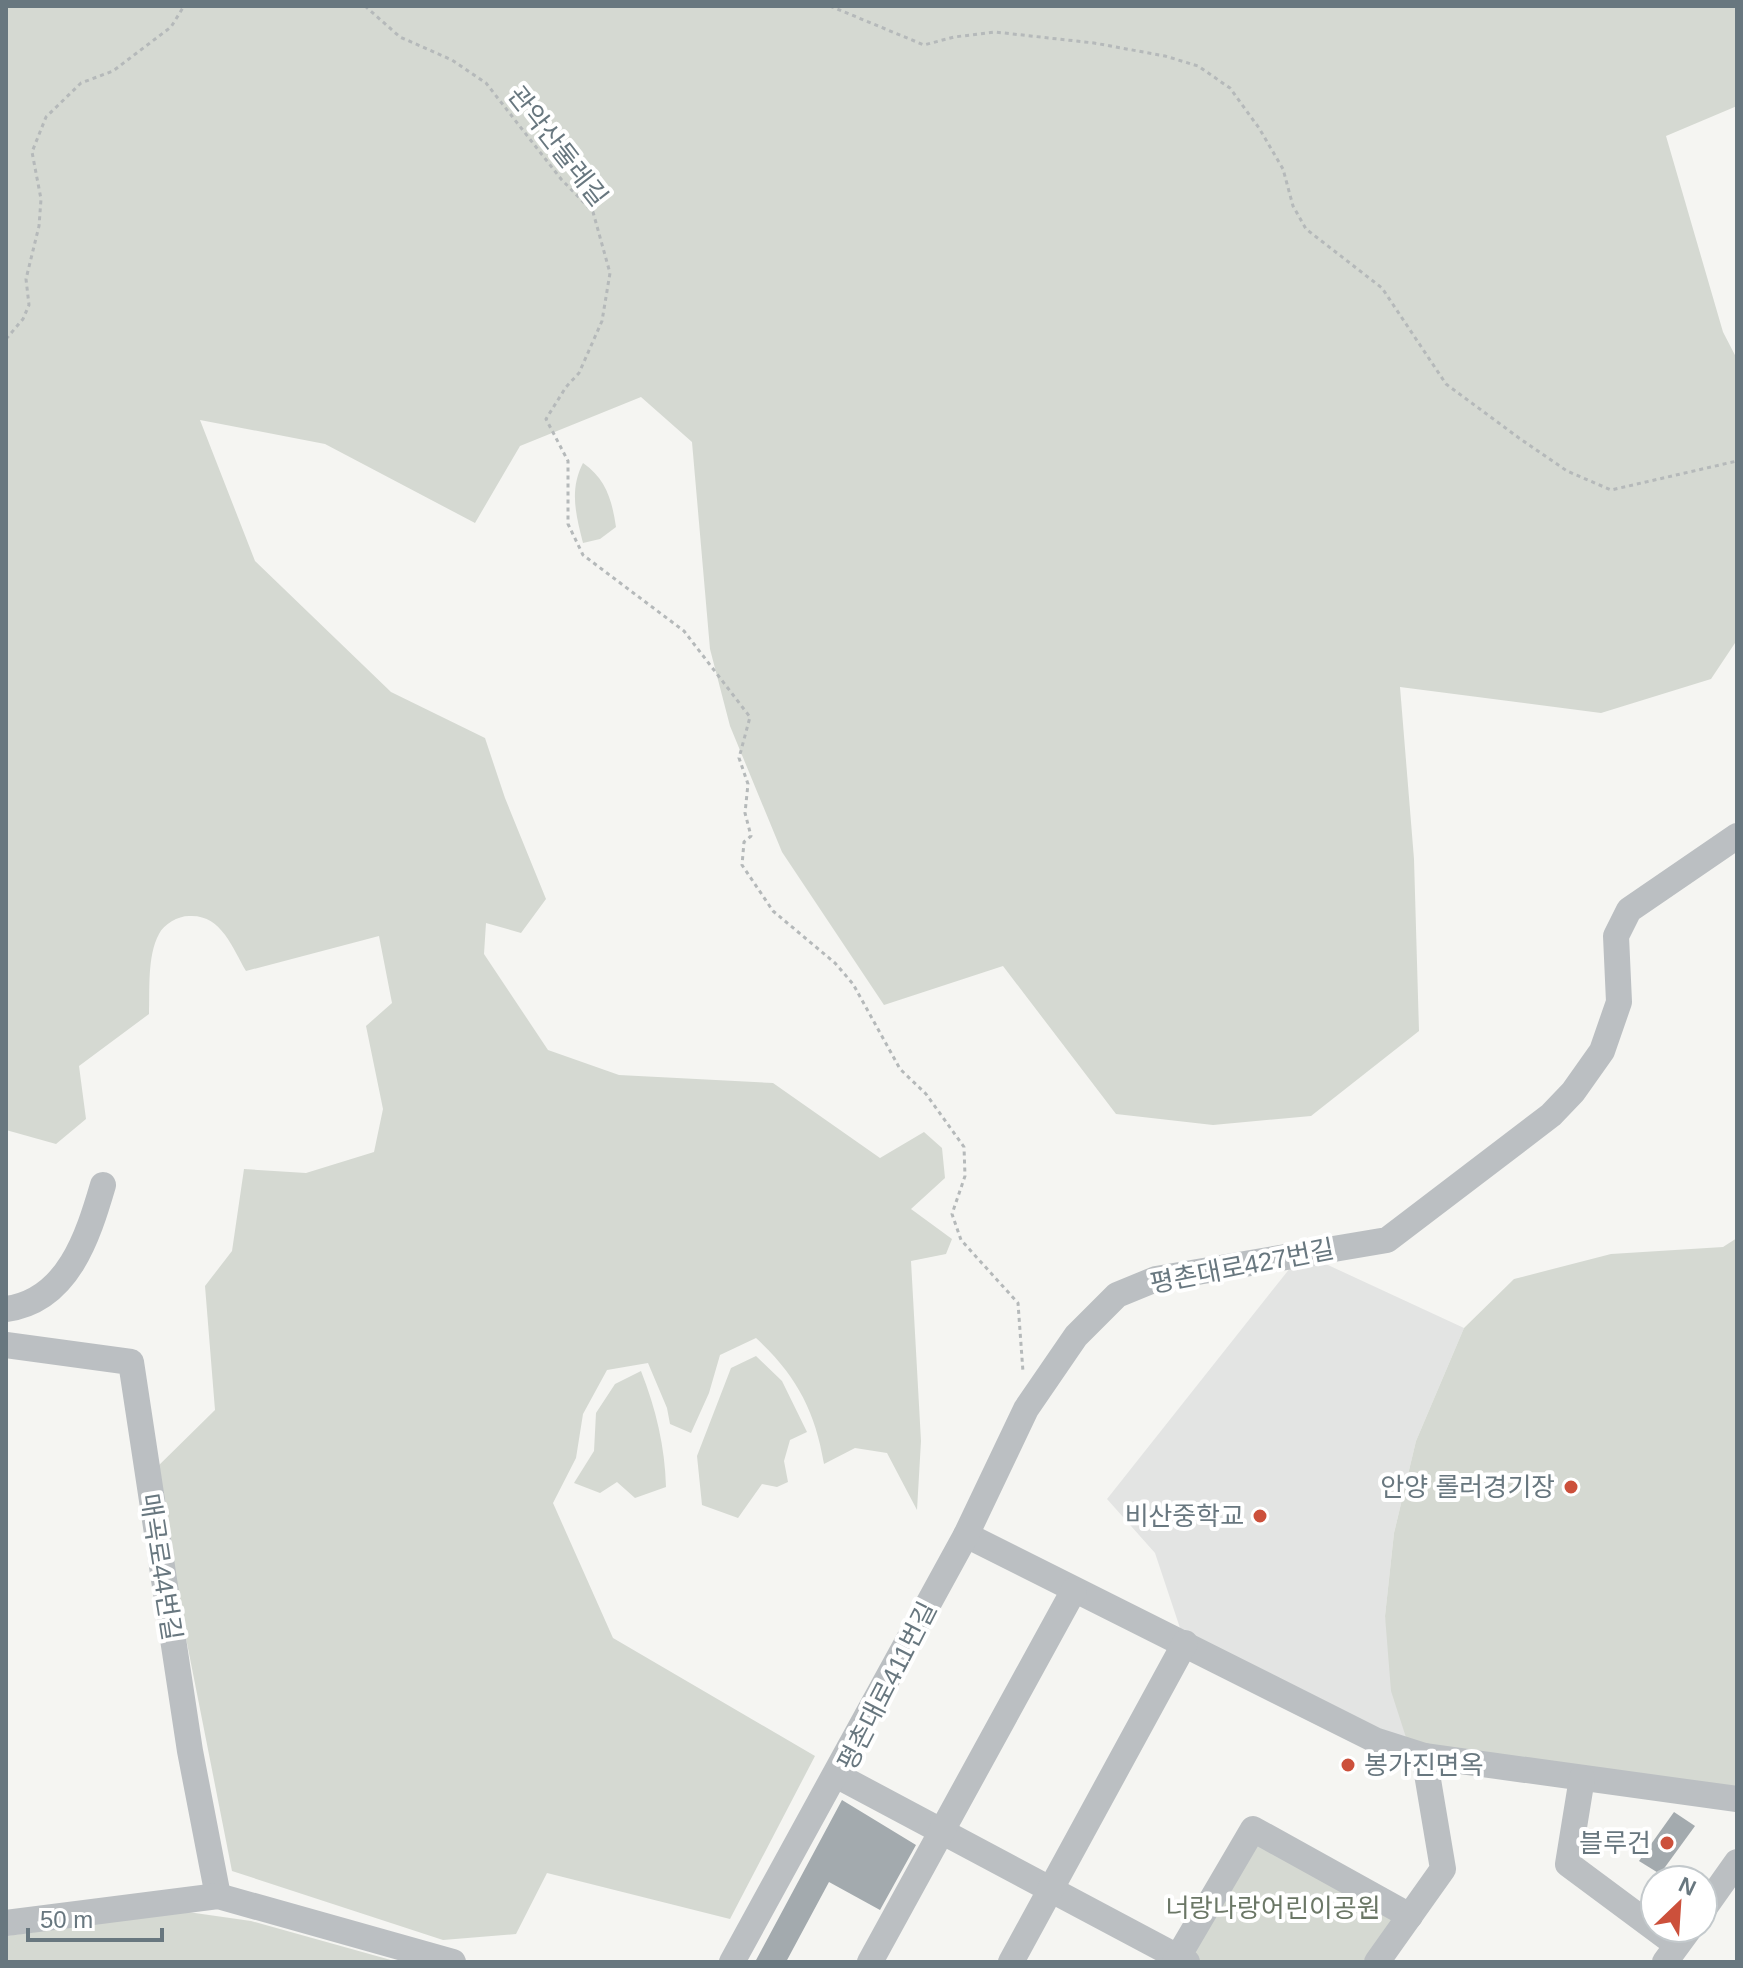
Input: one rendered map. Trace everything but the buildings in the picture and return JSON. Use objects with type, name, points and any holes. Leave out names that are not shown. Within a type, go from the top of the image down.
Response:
[{"type":"street","name":"평촌대로427번길","points":[[966,1535],[1026,1409],[1076,1336],[1117,1295],[1156,1279],[1387,1240],[1551,1115],[1573,1092],[1602,1051],[1619,1002],[1616,936],[1629,910],[1737,836]]},
{"type":"street","points":[[6,1309],[38,1299],[59,1281],[86,1241],[103,1185]]},
{"type":"street","name":"매곡로44번길","points":[[6,1345],[131,1362],[190,1751],[218,1896]]},
{"type":"street","points":[[966,1535],[1377,1741],[1424,1756],[1737,1799]]},
{"type":"street","name":"평촌대로411번길","points":[[966,1535],[836,1775],[1180,1960],[1253,1829],[1410,1916]]},
{"type":"street","points":[[870,1962],[1074,1590]]},
{"type":"street","points":[[1011,1962],[1185,1643]]},
{"type":"street","points":[[1377,1962],[1443,1869],[1424,1756]]},
{"type":"street","points":[[732,1962],[836,1775]]},
{"type":"street","points":[[1582,1778],[1568,1864],[1677,1945]]},
{"type":"street","points":[[1719,1887],[1737,1862]]},
{"type":"street","points":[[6,1923],[218,1896],[453,1962]]},
{"type":"path","points":[[6,339],[23,319],[29,305],[26,279],[39,226],[41,199],[32,152],[46,117],[81,83],[113,71],[171,27],[184,6]]},
{"type":"path","name":"관악산둘레길","points":[[365,6],[400,37],[452,60],[486,83],[561,179],[593,212],[610,273],[602,321],[579,373],[566,387],[546,419],[568,461],[568,524],[583,555],[684,631],[750,717],[739,758],[748,784],[745,813],[751,836],[744,842],[742,865],[773,911],[835,963],[863,996],[900,1069],[926,1094],[964,1147],[965,1176],[952,1214],[961,1240],[1018,1303],[1026,1409]]},
{"type":"path","points":[[830,6],[924,45],[954,37],[995,32],[1094,43],[1165,56],[1198,66],[1230,88],[1259,128],[1283,169],[1293,206],[1306,229],[1382,288],[1446,384],[1519,438],[1567,471],[1611,490],[1737,461]]},
{"type":"shaded area","name":"비산중학교","points":[[1302,1253],[1464,1328],[1416,1441],[1394,1533],[1385,1616],[1412,1756],[1185,1643],[1155,1553],[1107,1499]]},
{"type":"green space","points":[[6,6],[1737,6],[1737,106],[1666,136],[1723,332],[1737,359],[1737,640],[1711,679],[1601,713],[1400,687],[1414,859],[1419,1031],[1311,1116],[1213,1125],[1116,1114],[1003,966],[884,1005],[782,852],[730,726],[710,649],[692,442],[641,397],[520,446],[475,523],[325,444],[200,420],[255,561],[391,692],[485,738],[505,798],[546,899],[521,933],[486,923],[484,954],[548,1050],[619,1075],[773,1083],[880,1158],[924,1132],[942,1148],[945,1178],[911,1209],[952,1239],[946,1254],[911,1261],[921,1441],[917,1510],[887,1453],[855,1448],[824,1464],[815,1427],[802,1395],[782,1366],[756,1338],[720,1355],[709,1393],[691,1433],[670,1424],[667,1408],[648,1363],[607,1370],[583,1414],[576,1458],[553,1503],[613,1638],[815,1756],[730,1919],[547,1873],[516,1934],[443,1940],[232,1871],[153,1471],[215,1410],[205,1286],[232,1251],[244,1169],[306,1173],[374,1152],[383,1109],[366,1026],[392,1003],[379,936],[246,971],[217,926],[200,917],[180,917],[164,927],[155,943],[150,973],[149,1014],[79,1066],[86,1119],[56,1144],[6,1130]]},
{"type":"green space","points":[[583,463],[607,491],[616,527],[600,539],[583,543],[575,493]]},
{"type":"green space","name":"안양 롤러경기장","points":[[1737,1238],[1737,1799],[1412,1756],[1391,1691],[1385,1616],[1394,1533],[1416,1441],[1464,1328],[1514,1279],[1611,1254],[1723,1247]]},
{"type":"green space","points":[[756,1356],[782,1381],[807,1432],[790,1440],[784,1461],[788,1482],[777,1487],[762,1484],[738,1518],[702,1505],[697,1456],[731,1368]]},
{"type":"green space","points":[[641,1371],[659,1428],[666,1487],[635,1498],[617,1482],[600,1493],[574,1483],[594,1451],[596,1413],[615,1384]]},
{"type":"green space","name":"너랑나랑어린이공원","points":[[1252,1836],[1401,1917],[1370,1962],[1197,1962],[1184,1954]]},
{"type":"green space","points":[[181,1911],[251,1921],[398,1962],[6,1962],[6,1936]]},
{"type":"place","name":"안양 롤러경기장","points":[[1571,1487]]},
{"type":"place","name":"비산중학교","points":[[1260,1516]]},
{"type":"place","name":"봉가진면옥","points":[[1348,1765]]},
{"type":"place","name":"블루건","points":[[1667,1843]]}]
